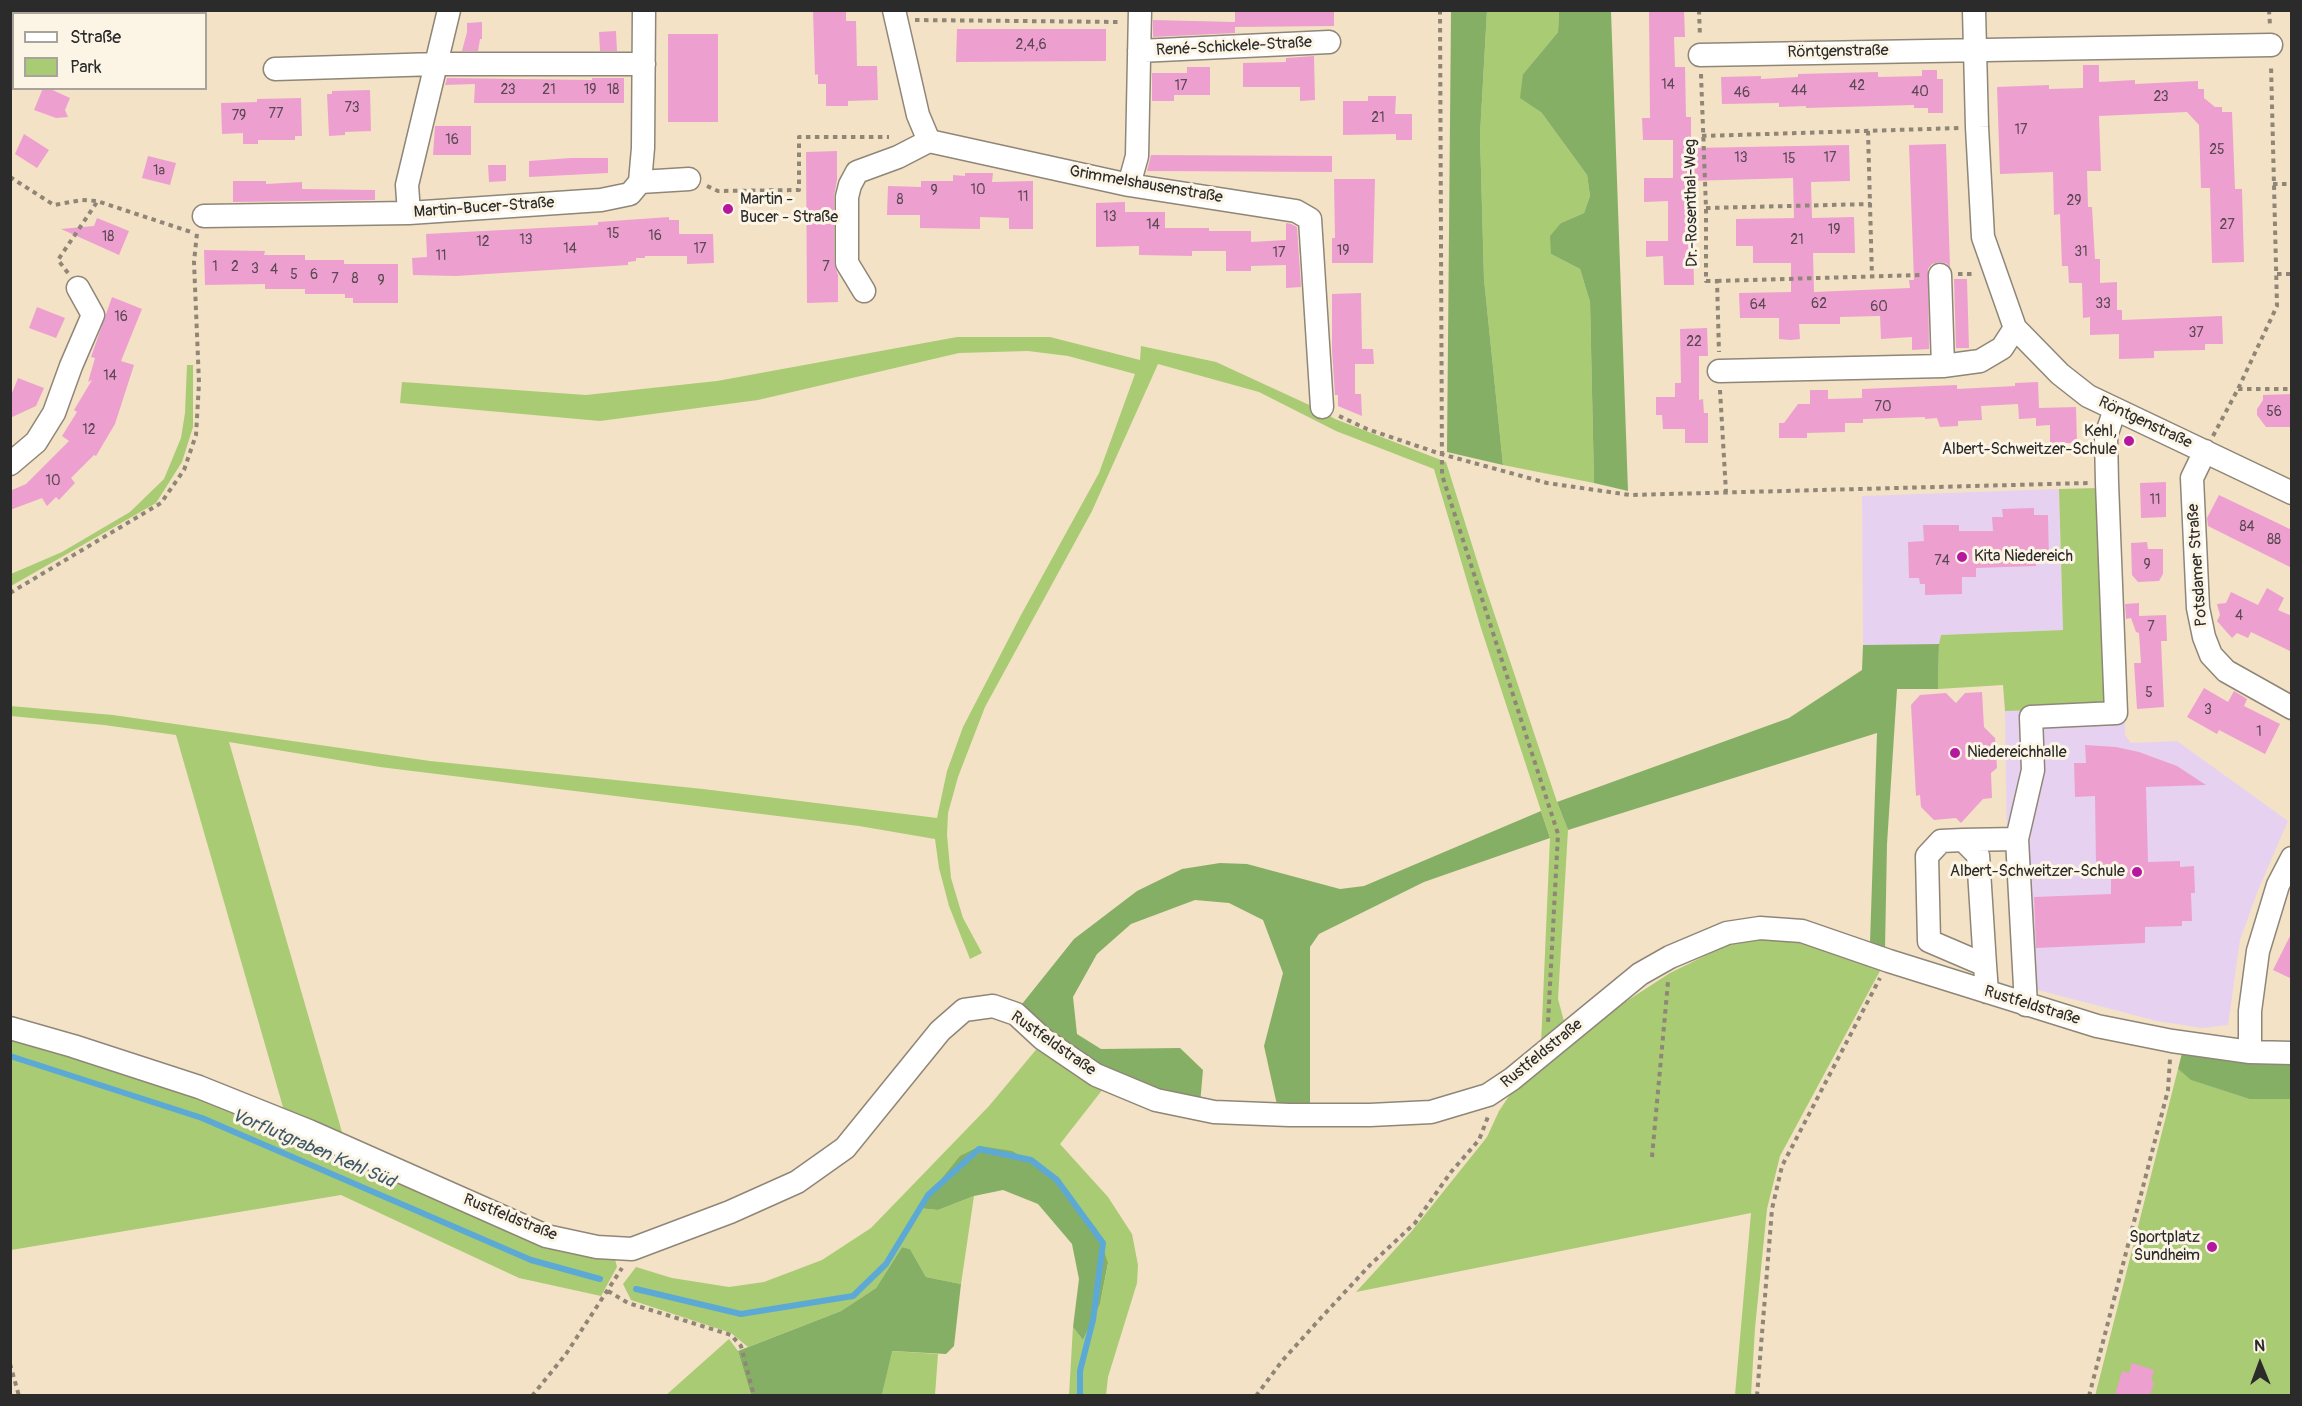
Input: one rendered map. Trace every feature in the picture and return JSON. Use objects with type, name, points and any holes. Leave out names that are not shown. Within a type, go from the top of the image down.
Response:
[{"type":"street","points":[[409,213],[407,185],[449,10]]},
{"type":"street","points":[[644,10],[644,148],[640,183],[689,179]]},
{"type":"street","name":"Röntgenstraße","points":[[1974,10],[1983,237],[2016,328],[2060,374],[2088,396],[2292,493]]},
{"type":"street","points":[[864,291],[848,263],[847,197],[850,184],[857,172],[898,157],[929,141],[918,115],[895,15]]},
{"type":"street","name":"René-Schickele-Straße","points":[[1129,185],[1137,156],[1140,16]]},
{"type":"street","name":"René-Schickele-Straße","points":[[1139,51],[1329,42]]},
{"type":"street","name":"Röntgenstraße","points":[[1700,55],[2271,45]]},
{"type":"street","points":[[275,69],[437,64],[644,64]]},
{"type":"street","name":"Grimmelshausenstraße","points":[[929,141],[1129,185],[1296,211],[1310,219],[1322,407]]},
{"type":"street","name":"Martin-Bucer-Straße","points":[[200,225],[601,200],[630,194],[640,183]]},
{"type":"street","points":[[1940,275],[1943,366]]},
{"type":"street","points":[[10,464],[36,442],[54,413],[93,315],[78,288]]},
{"type":"street","points":[[1719,371],[1943,366],[1980,361],[2002,348],[2016,328]]},
{"type":"street","points":[[2026,1005],[2017,839],[2033,770],[2031,717],[2116,713],[2106,436],[2115,409]]},
{"type":"street","name":"Potsdamer Straße","points":[[2205,451],[2192,478],[2198,608],[2204,637],[2211,655],[2226,671],[2292,708]]},
{"type":"street","points":[[1985,965],[1929,941],[1927,856],[1941,841],[2017,839]]},
{"type":"street","points":[[1963,840],[1978,855],[1987,992]]},
{"type":"street","points":[[2250,1052],[2250,1011],[2258,951],[2278,885],[2292,858]]},
{"type":"street","name":"Rustfeldstraße","points":[[10,1028],[199,1087],[309,1131],[546,1236],[597,1247],[632,1249],[730,1212],[797,1182],[845,1148],[940,1030],[964,1010],[993,1006],[1016,1014],[1043,1039],[1096,1075],[1156,1100],[1214,1112],[1335,1115],[1431,1112],[1488,1095],[1549,1049],[1640,974],[1670,957],[1727,933],[1760,928],[1802,931],[1889,961],[2097,1026],[2172,1041],[2250,1052],[2292,1053]]},
{"type":"path","points":[[1440,10],[1442,475],[1558,834],[1549,1049]]},
{"type":"path","name":"Dr.-Rosenthal-Weg","points":[[1699,10],[1706,208],[1706,280],[1717,281],[1719,371],[1726,492]]},
{"type":"path","points":[[2205,451],[2238,389],[2277,306],[2269,10]]},
{"type":"path","points":[[895,15],[1140,16]]},
{"type":"path","points":[[1702,136],[1977,127]]},
{"type":"path","points":[[1868,131],[1872,277]]},
{"type":"path","points":[[689,179],[718,191],[799,190],[799,137],[897,137]]},
{"type":"path","points":[[10,177],[54,205],[82,200],[97,201],[200,225],[194,262],[199,383],[196,435],[184,470],[161,503],[10,593]]},
{"type":"path","points":[[2273,184],[2292,184]]},
{"type":"path","points":[[78,288],[58,260],[97,201]]},
{"type":"path","points":[[1706,208],[1871,204]]},
{"type":"path","points":[[1717,281],[1996,273]]},
{"type":"path","points":[[2277,274],[2292,274]]},
{"type":"path","points":[[2238,389],[2292,389]]},
{"type":"path","points":[[1322,407],[1367,429],[1441,454],[1547,483],[1630,495],[2107,483]]},
{"type":"path","points":[[1652,1157],[1670,957]]},
{"type":"path","points":[[1757,1395],[1772,1209],[1782,1166],[1889,961]]},
{"type":"path","points":[[2089,1395],[2168,1090],[2172,1041]]},
{"type":"path","points":[[1256,1395],[1319,1320],[1370,1265],[1415,1223],[1451,1173],[1479,1140],[1490,1113],[1488,1095]]},
{"type":"path","points":[[532,1395],[566,1354],[608,1291],[632,1249]]},
{"type":"path","points":[[608,1291],[628,1303],[732,1335],[741,1346],[754,1395]]},
{"type":"path","points":[[10,1364],[18,1395]]},
{"type":"shaded area","name":"Kita Niedereich","points":[[2059,489],[2063,630],[1941,635],[1939,644],[1863,645],[1862,496]]},
{"type":"shaded area","name":"Albert-Schweitzer-Schule","points":[[2125,708],[2125,735],[2131,743],[2177,741],[2288,821],[2258,890],[2240,940],[2228,1025],[2202,1028],[2157,1021],[2015,984],[2007,855],[2005,711]]},
{"type":"green space","points":[[1451,11],[1487,11],[1480,135],[1484,279],[1503,465],[1447,452]]},
{"type":"green space","points":[[1487,11],[1559,11],[1558,32],[1523,74],[1541,112],[1587,175],[1590,196],[1584,213],[1561,223],[1551,254],[1580,269],[1590,302],[1594,483],[1503,465],[1484,279],[1480,135]]},
{"type":"green space","points":[[1559,11],[1611,11],[1628,491],[1594,483],[1590,302],[1580,269],[1551,254],[1550,236],[1561,223],[1584,213],[1590,196],[1587,175],[1541,112],[1520,98],[1523,74],[1558,32]]},
{"type":"green space","points":[[957,337],[1050,337],[1140,360],[1141,346],[1216,362],[1335,419],[1446,462],[1484,583],[1568,830],[1558,999],[1565,1025],[1541,1045],[1550,838],[1480,625],[1434,469],[1336,431],[1259,392],[1158,364],[1092,511],[985,707],[958,777],[948,813],[947,835],[951,878],[963,918],[982,953],[970,959],[949,906],[939,868],[935,839],[859,826],[380,767],[229,742],[344,1139],[285,1114],[176,735],[11,716],[10,706],[113,715],[430,761],[703,789],[937,818],[947,771],[963,727],[1099,473],[1135,374],[1068,356],[1028,351],[959,353],[758,400],[600,421],[400,403],[402,382],[586,395],[717,381]]},
{"type":"green space","points":[[187,365],[193,365],[193,427],[182,462],[156,503],[11,586],[11,574],[62,552],[130,512],[164,479],[181,438],[185,413]]},
{"type":"green space","points":[[2098,488],[2109,708],[2005,711],[2003,685],[1938,689],[1941,635],[2063,630],[2059,489]]},
{"type":"green space","points":[[1939,644],[1938,689],[1897,689],[1887,844],[1885,949],[1870,943],[1877,733],[1568,830],[1557,802],[1789,718],[1862,670],[1863,645]]},
{"type":"green space","points":[[1541,811],[1550,838],[1424,882],[1319,934],[1310,947],[1310,1108],[1277,1105],[1264,1046],[1283,973],[1263,920],[1229,903],[1195,900],[1131,924],[1097,954],[1073,997],[1077,1034],[1101,1049],[1180,1048],[1203,1070],[1200,1104],[1137,1089],[1060,1042],[1022,1004],[1074,939],[1137,891],[1182,869],[1220,863],[1247,864],[1340,889],[1364,886]]},
{"type":"green space","points":[[1770,936],[1811,943],[1881,969],[1780,1156],[1767,1209],[1751,1395],[1735,1395],[1751,1213],[1356,1292],[1411,1232],[1487,1137],[1499,1111],[1513,1090],[1593,1023],[1670,973],[1731,943]]},
{"type":"green space","points":[[11,1035],[219,1103],[614,1255],[617,1267],[601,1296],[519,1278],[341,1195],[11,1250]]},
{"type":"green space","points":[[1040,1045],[1103,1089],[1060,1144],[1108,1197],[1132,1234],[1138,1265],[1137,1283],[1108,1377],[1106,1395],[1069,1395],[1073,1327],[1083,1340],[1100,1304],[1108,1264],[1097,1229],[1056,1177],[918,1208],[938,1210],[974,1196],[961,1284],[926,1277],[910,1249],[902,1247],[876,1288],[841,1311],[748,1347],[731,1333],[631,1300],[623,1284],[636,1267],[672,1278],[729,1287],[764,1282],[822,1260],[871,1228],[989,1106]]},
{"type":"green space","points":[[2182,1053],[2291,1065],[2291,1099],[2249,1099],[2191,1080],[2178,1069]]},
{"type":"green space","name":"Sportplatz Sundheim","points":[[2178,1069],[2192,1080],[2249,1099],[2291,1099],[2291,1395],[2095,1396]]},
{"type":"green space","points":[[980,1146],[1012,1151],[1056,1177],[1097,1229],[1108,1263],[1100,1304],[1083,1340],[1073,1327],[1079,1279],[1072,1244],[1038,1204],[1003,1190],[974,1196],[938,1210],[918,1208],[960,1156]]},
{"type":"green space","points":[[902,1247],[910,1249],[926,1277],[961,1284],[954,1346],[946,1354],[892,1351],[882,1395],[751,1395],[738,1351],[841,1311],[876,1288]]},
{"type":"green space","points":[[729,1339],[738,1351],[751,1395],[665,1396]]},
{"type":"green space","points":[[891,1351],[938,1354],[935,1395],[882,1396]]},
{"type":"building","points":[[813,10],[846,10],[846,21],[856,21],[857,66],[877,66],[878,100],[848,101],[848,106],[826,106],[826,84],[818,84],[818,74],[815,75]]},
{"type":"building","points":[[1235,10],[1334,10],[1334,26],[1235,27]]},
{"type":"building","points":[[1649,10],[1684,10],[1685,37],[1674,37],[1675,67],[1685,67],[1686,117],[1691,117],[1691,148],[1849,145],[1850,181],[1811,182],[1812,218],[1854,217],[1855,253],[1813,253],[1814,292],[1910,288],[1909,280],[1914,280],[1909,145],[1946,144],[1950,267],[1946,263],[1939,262],[1932,264],[1928,269],[1929,349],[1912,350],[1912,337],[1881,339],[1880,316],[1840,317],[1840,324],[1799,324],[1800,339],[1791,340],[1779,339],[1779,318],[1740,318],[1739,293],[1791,292],[1791,263],[1753,263],[1753,246],[1736,246],[1736,219],[1794,218],[1793,178],[1689,181],[1689,241],[1693,240],[1694,285],[1664,285],[1663,256],[1646,257],[1646,241],[1668,241],[1668,201],[1644,202],[1644,178],[1673,178],[1673,140],[1643,140],[1642,118],[1650,118]]},
{"type":"building","points":[[1153,20],[1235,22],[1235,33],[1153,37]]},
{"type":"building","points":[[482,22],[482,39],[480,39],[478,51],[462,51],[467,23]]},
{"type":"building","points":[[957,29],[1106,29],[1106,61],[956,62]]},
{"type":"building","points":[[616,31],[617,51],[600,51],[599,32]]},
{"type":"building","points":[[668,34],[718,34],[718,122],[668,122]]},
{"type":"building","points":[[1314,56],[1315,100],[1300,101],[1300,87],[1243,87],[1243,63],[1286,62],[1286,58]]},
{"type":"building","points":[[2083,65],[2099,65],[2099,82],[2135,80],[2135,84],[2198,81],[2198,89],[2204,89],[2204,98],[2215,107],[2222,107],[2222,112],[2232,112],[2235,189],[2242,189],[2244,262],[2212,263],[2210,188],[2201,188],[2199,125],[2187,112],[2099,116],[2101,171],[2087,171],[2088,207],[2092,207],[2095,259],[2100,259],[2100,283],[2117,282],[2117,310],[2122,310],[2122,320],[2222,316],[2223,344],[2205,344],[2205,350],[2154,351],[2154,358],[2119,359],[2119,334],[2090,335],[2090,317],[2083,318],[2082,283],[2069,283],[2068,266],[2062,266],[2060,214],[2054,215],[2053,172],[2000,174],[1997,87],[2049,85],[2049,89],[2083,88]]},
{"type":"building","points":[[1187,67],[1210,67],[1210,95],[1174,95],[1174,101],[1152,101],[1152,73],[1187,73]]},
{"type":"building","points":[[1922,70],[1937,70],[1937,79],[1943,79],[1943,113],[1928,113],[1928,108],[1914,108],[1914,105],[1806,108],[1806,106],[1779,107],[1779,103],[1722,104],[1721,77],[1761,76],[1761,79],[1798,77],[1798,74],[1878,72],[1878,77],[1922,76]]},
{"type":"building","points":[[447,78],[592,80],[592,78],[624,78],[624,103],[474,103],[475,84],[445,85]]},
{"type":"building","points":[[42,90],[52,90],[70,98],[65,110],[68,117],[56,118],[34,110]]},
{"type":"building","points":[[370,90],[371,131],[345,132],[345,135],[329,136],[327,94],[332,94],[332,91]]},
{"type":"building","points":[[1368,96],[1396,96],[1395,114],[1412,114],[1412,140],[1396,140],[1396,134],[1343,135],[1343,101],[1368,101]]},
{"type":"building","points":[[301,98],[302,136],[295,136],[295,140],[258,140],[258,144],[243,144],[243,133],[222,134],[221,103]]},
{"type":"building","points":[[435,126],[471,126],[471,155],[433,155]]},
{"type":"building","points":[[24,134],[49,150],[37,168],[15,154]]},
{"type":"building","points":[[837,151],[834,263],[838,275],[838,302],[807,303],[806,152]]},
{"type":"building","points":[[1151,155],[1332,156],[1332,172],[1147,171]]},
{"type":"building","points":[[148,156],[176,163],[170,185],[142,178]]},
{"type":"building","points":[[608,158],[608,173],[529,177],[529,161]]},
{"type":"building","points":[[488,165],[506,165],[506,181],[489,182]]},
{"type":"building","points":[[965,173],[993,173],[992,182],[1033,181],[1033,229],[1009,229],[1009,218],[980,217],[980,229],[920,228],[920,215],[887,215],[888,186],[921,187],[921,181],[953,181],[953,175],[965,176]]},
{"type":"building","points":[[1334,179],[1375,179],[1373,263],[1332,263],[1332,238],[1335,238]]},
{"type":"building","points":[[233,181],[266,181],[266,184],[302,182],[302,189],[375,190],[375,200],[233,202]]},
{"type":"building","points":[[1125,202],[1125,212],[1165,212],[1165,228],[1251,231],[1251,242],[1286,240],[1286,223],[1291,224],[1297,227],[1301,287],[1286,288],[1286,265],[1251,266],[1251,271],[1226,271],[1226,251],[1192,251],[1192,256],[1139,255],[1139,246],[1096,247],[1096,203]]},
{"type":"building","points":[[669,217],[669,220],[679,220],[679,234],[713,234],[714,263],[687,264],[687,256],[645,256],[645,258],[636,258],[636,261],[628,262],[628,265],[456,276],[413,275],[412,258],[427,257],[426,234],[598,225],[598,222]]},
{"type":"building","points":[[97,218],[129,231],[119,255],[61,229],[94,226]]},
{"type":"building","points":[[204,250],[265,251],[264,255],[305,255],[305,260],[344,260],[344,264],[398,264],[398,303],[353,303],[353,298],[345,298],[345,294],[305,294],[305,289],[265,289],[265,284],[205,285]]},
{"type":"building","points":[[1954,279],[1967,279],[1969,348],[1956,348]]},
{"type":"building","points":[[1361,293],[1362,349],[1373,349],[1374,364],[1355,364],[1355,394],[1361,394],[1362,416],[1338,406],[1338,395],[1335,395],[1332,350],[1332,294]]},
{"type":"building","points":[[112,297],[142,309],[121,361],[134,365],[115,424],[96,456],[94,455],[71,478],[75,483],[59,500],[56,497],[47,506],[42,498],[10,510],[10,491],[26,484],[69,441],[62,436],[77,412],[74,410],[92,380],[88,382],[95,358],[91,357]]},
{"type":"building","points":[[37,307],[65,318],[56,338],[29,328]]},
{"type":"building","points":[[1707,328],[1708,356],[1699,356],[1699,400],[1703,399],[1704,413],[1708,413],[1708,443],[1685,443],[1685,429],[1663,429],[1662,415],[1656,415],[1656,397],[1675,397],[1675,383],[1681,383],[1680,329]]},
{"type":"building","points":[[18,378],[44,388],[36,406],[10,418],[10,398]]},
{"type":"building","points":[[2038,382],[2039,408],[2076,407],[2077,443],[2050,443],[2050,425],[2036,426],[2036,418],[2019,419],[2018,404],[1981,406],[1982,420],[1958,421],[1958,426],[1940,427],[1937,418],[1925,419],[1925,417],[1863,419],[1863,423],[1845,423],[1845,432],[1807,433],[1807,438],[1779,438],[1779,423],[1784,423],[1798,404],[1810,404],[1810,390],[1828,390],[1828,399],[1862,398],[1862,389],[1957,385],[1957,389],[2015,386],[2015,383]]},
{"type":"building","points":[[2292,394],[2292,427],[2266,427],[2257,415],[2263,395]]},
{"type":"building","points":[[2166,482],[2166,517],[2141,518],[2140,483]]},
{"type":"building","points":[[2219,495],[2292,530],[2292,568],[2208,526],[2207,518]]},
{"type":"building","points":[[2034,508],[2034,515],[2048,515],[2049,559],[2036,560],[2036,566],[1976,568],[1976,577],[1962,577],[1962,594],[1925,595],[1925,584],[1920,584],[1919,578],[1909,578],[1908,542],[1924,541],[1923,525],[1959,525],[1959,531],[1993,531],[1992,517],[2003,517],[2002,509]]},
{"type":"building","points":[[2147,542],[2148,549],[2163,549],[2163,574],[2159,581],[2138,582],[2132,575],[2131,543]]},
{"type":"building","points":[[2267,588],[2284,598],[2278,610],[2292,616],[2292,652],[2251,632],[2248,638],[2237,633],[2232,638],[2217,621],[2220,615],[2217,604],[2226,603],[2231,592],[2258,605]]},
{"type":"building","points":[[2139,603],[2139,616],[2166,615],[2167,641],[2161,641],[2164,707],[2137,709],[2134,663],[2141,663],[2139,633],[2136,632],[2131,618],[2126,619],[2125,604]]},
{"type":"building","points":[[2204,688],[2228,702],[2234,691],[2247,699],[2244,706],[2280,724],[2265,754],[2219,730],[2217,734],[2187,717]]},
{"type":"building","name":"Niedereichhalle","points":[[1982,692],[1984,727],[1995,738],[1997,768],[1991,773],[1992,798],[1983,799],[1961,823],[1956,818],[1934,820],[1921,807],[1920,795],[1916,796],[1911,705],[1920,695],[1946,693],[1956,703],[1965,693]]},
{"type":"building","points":[[2085,745],[2116,747],[2139,752],[2177,766],[2206,785],[2146,787],[2148,862],[2180,861],[2180,867],[2194,866],[2195,893],[2191,893],[2192,921],[2182,921],[2182,926],[2145,927],[2145,943],[2036,948],[2034,897],[2111,894],[2111,865],[2096,865],[2095,796],[2075,797],[2074,763],[2086,763]]},
{"type":"building","points":[[2292,932],[2292,979],[2273,970]]},
{"type":"building","points":[[2132,1363],[2154,1370],[2151,1381],[2154,1382],[2150,1395],[2115,1395],[2122,1371],[2129,1373]]},
{"type":"waterway","name":"Vorflutgraben Kehl Süd","points":[[10,1056],[202,1118],[531,1260],[600,1279]]},
{"type":"waterway","name":"Vorflutgraben Kehl Süd","points":[[636,1289],[741,1314],[853,1296],[886,1264],[928,1195],[979,1149],[1031,1160],[1057,1180],[1103,1243],[1093,1320],[1080,1371],[1080,1396]]},
{"type":"place","name":"Martin - Bucer - Straße","points":[[728,209]]},
{"type":"place","name":"Kehl, Albert-Schweitzer-Schule","points":[[2129,441]]},
{"type":"place","name":"Kita Niedereich","points":[[1962,557]]},
{"type":"place","name":"Niedereichhalle","points":[[1955,753]]},
{"type":"place","name":"Albert-Schweitzer-Schule","points":[[2137,872]]},
{"type":"place","name":"Sportplatz Sundheim","points":[[2212,1247]]}]
